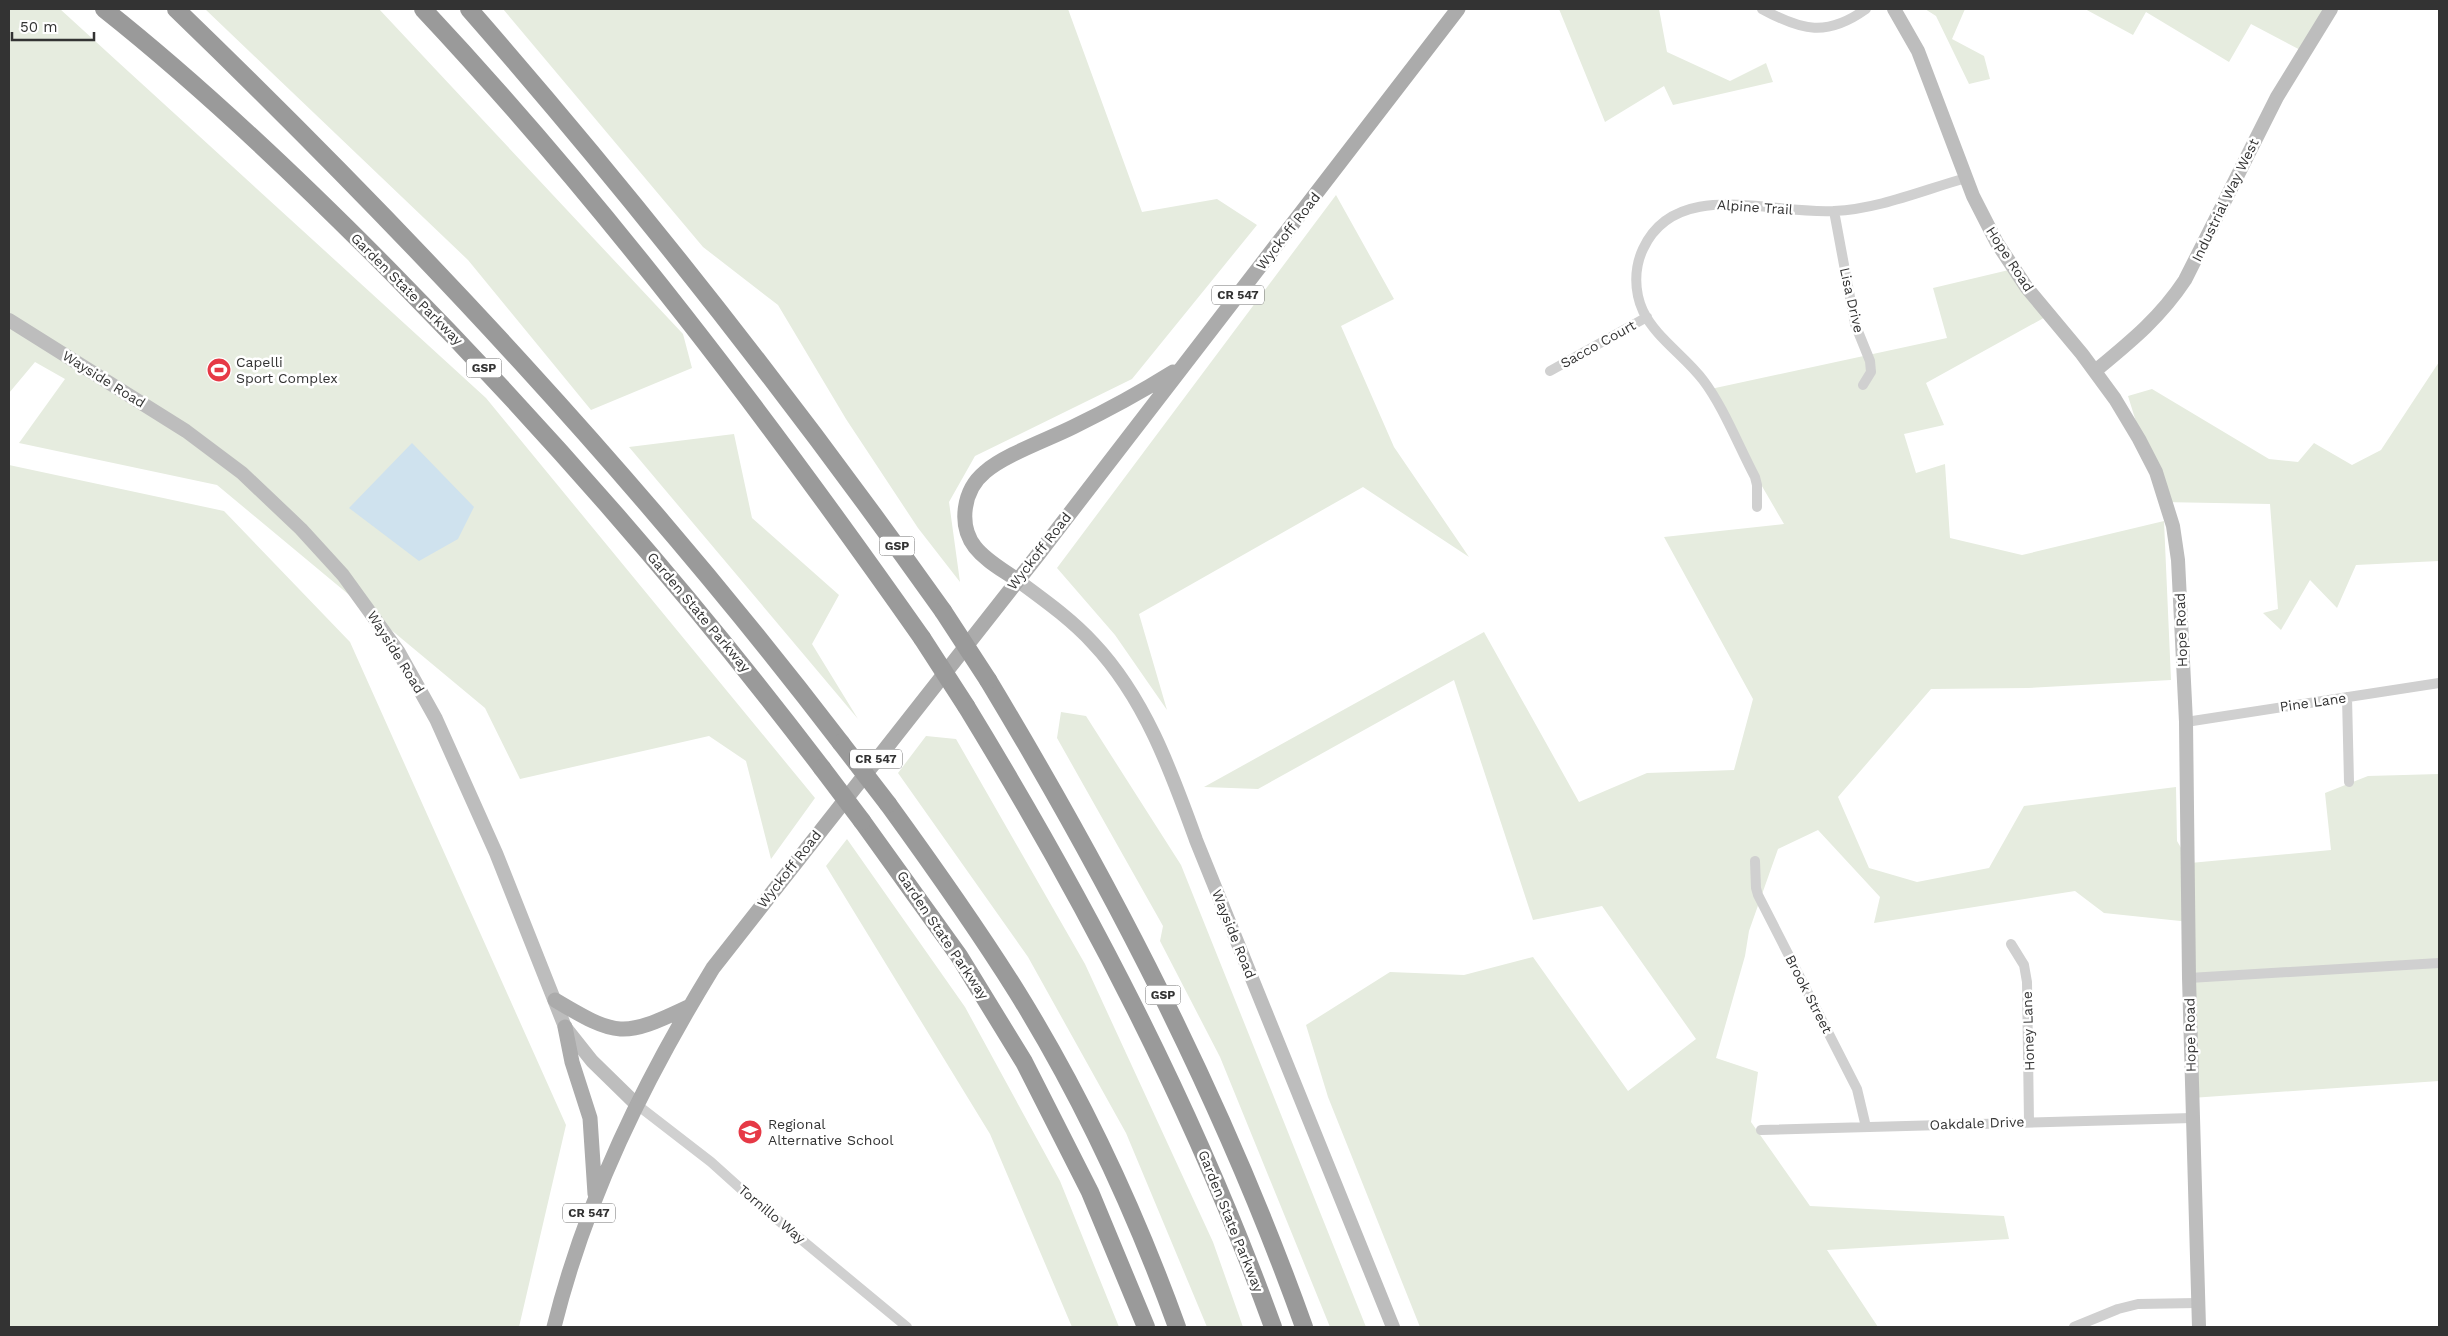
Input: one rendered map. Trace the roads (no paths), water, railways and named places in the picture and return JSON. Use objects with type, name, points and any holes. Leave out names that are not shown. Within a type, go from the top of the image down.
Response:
[{"type":"highway","name":"Garden State Parkway","points":[[104,9],[178,71],[287,170],[458,340],[630,528],[705,618],[862,821],[959,956],[1024,1062],[1090,1192],[1146,1327]]},
{"type":"highway","name":"GSP","points":[[176,9],[340,172],[504,343],[637,492],[746,622],[888,804],[980,934],[1054,1056],[1114,1175],[1146,1246],[1177,1327]]},
{"type":"highway","name":"Garden State Parkway","points":[[423,9],[516,112],[680,311],[845,529],[922,638],[966,706],[1050,846],[1127,990],[1225,1204],[1273,1327]]},
{"type":"highway","name":"GSP","points":[[469,9],[682,264],[771,378],[944,611],[988,680],[1078,835],[1170,1010],[1254,1197],[1304,1327]]},
{"type":"main road","name":"Wyckoff Road","points":[[636,1104],[688,1007],[734,938],[1017,580],[1307,207],[1458,9]]},
{"type":"main road","points":[[1017,580],[982,555],[969,537],[965,520],[966,504],[976,481],[993,465],[1111,409],[1181,368]]},
{"type":"main road","points":[[555,1000],[599,1025],[625,1030],[656,1022],[688,1007]]},
{"type":"main road","points":[[565,1027],[572,1062],[590,1118],[595,1197]]},
{"type":"main road","name":"CR 547","points":[[554,1327],[595,1197],[636,1104]]},
{"type":"street","points":[[1762,9],[1802,26],[1820,28],[1844,23],[1866,9]]},
{"type":"street","name":"Hope Road","points":[[1894,9],[1918,51],[1966,178],[1984,219],[2012,266],[2095,371],[2139,439],[2158,477],[2173,526],[2178,560],[2186,722],[2192,1118],[2199,1327]]},
{"type":"street","name":"Industrial Way West","points":[[2095,371],[2144,332],[2185,280],[2278,97],[2331,9]]},
{"type":"street","name":"Alpine Trail","points":[[1757,506],[1758,485],[1755,476],[1710,390],[1698,374],[1646,317],[1638,297],[1636,285],[1638,262],[1652,234],[1666,220],[1679,212],[1694,207],[1721,204],[1834,211],[1879,204],[1966,178]]},
{"type":"street","name":"Lisa Drive","points":[[1834,211],[1856,324],[1870,361],[1871,372],[1863,385]]},
{"type":"street","name":"Sacco Court","points":[[1550,370],[1646,317]]},
{"type":"street","name":"Wayside Road","points":[[9,320],[186,431],[212,450],[265,494],[301,528],[343,576],[398,651],[436,718],[496,853],[513,901],[565,1027],[592,1061],[636,1104]]},
{"type":"street","name":"Wayside Road","points":[[1017,580],[1065,616],[1094,643],[1118,672],[1145,718],[1176,784],[1196,840],[1393,1327]]},
{"type":"street","name":"Pine Lane","points":[[2186,722],[2439,683]]},
{"type":"street","points":[[2347,697],[2349,782]]},
{"type":"street","name":"Brook Street","points":[[1755,861],[1758,895],[1857,1089],[1866,1126]]},
{"type":"street","name":"Honey Lane","points":[[2011,944],[2024,965],[2027,982],[2029,1122]]},
{"type":"street","points":[[2189,978],[2439,963]]},
{"type":"street","name":"Tornillo Way","points":[[636,1104],[711,1162],[751,1198],[906,1327]]},
{"type":"street","name":"Oakdale Drive","points":[[1761,1130],[2192,1118]]},
{"type":"street","points":[[2074,1327],[2118,1309],[2138,1304],[2197,1303]]},
{"type":"water","points":[[412,443],[474,507],[458,539],[419,561],[349,508]]},
{"type":"place","name":"Capelli Sport Complex","points":[[219,370]]},
{"type":"place","name":"Regional Alternative School","points":[[750,1132]]}]
